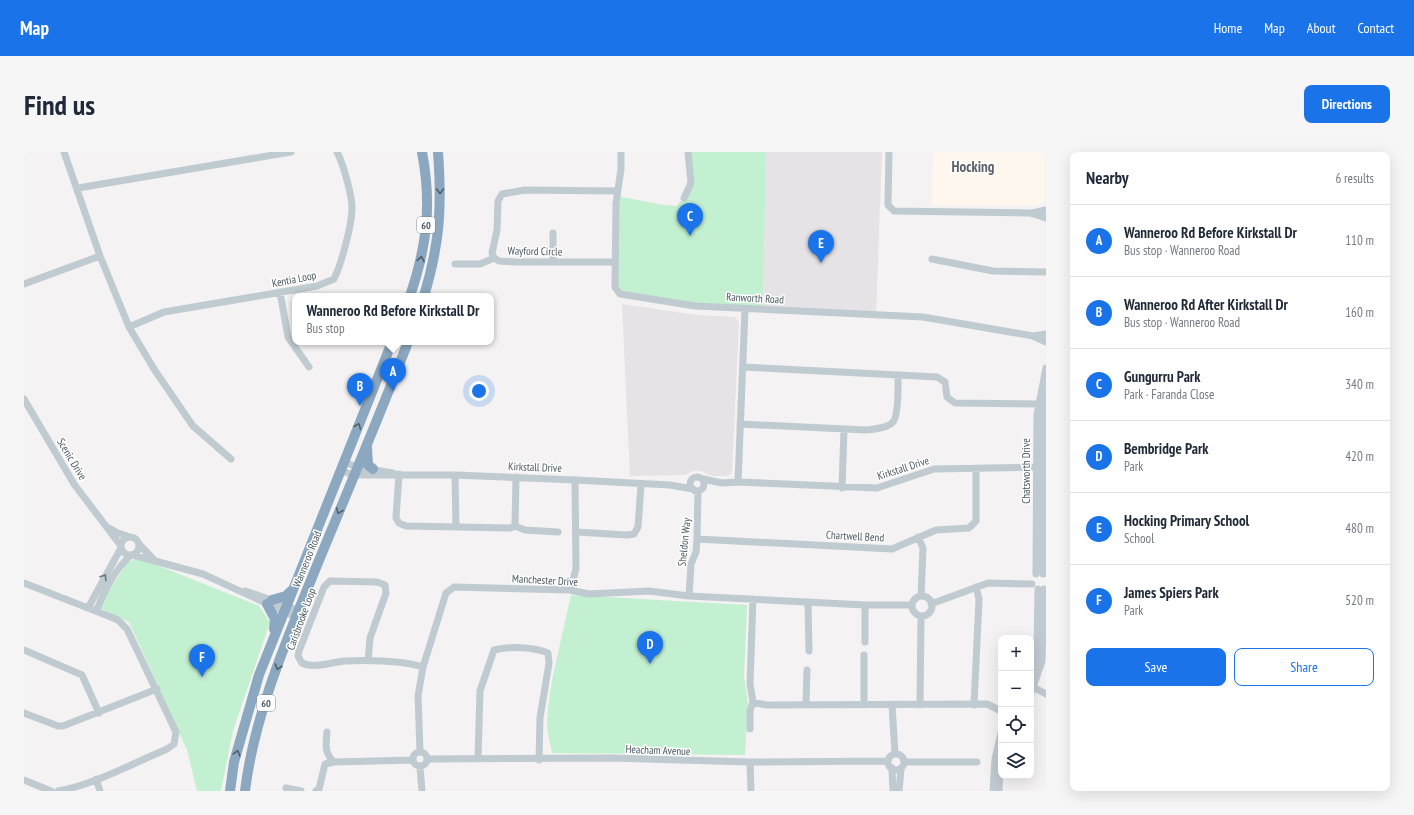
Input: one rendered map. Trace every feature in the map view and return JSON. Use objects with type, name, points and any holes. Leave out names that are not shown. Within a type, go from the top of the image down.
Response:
[{"type":"highway","name":"60","points":[[411,293],[420,265],[428,211],[428,189],[422,152]]},
{"type":"highway","name":"60","points":[[425,293],[437,246],[440,218],[438,152]]},
{"type":"highway","name":"Wanneroo Road","points":[[230,791],[234,762],[259,674],[391,345]]},
{"type":"highway","name":"Wanneroo Road","points":[[245,791],[248,768],[269,694],[297,614],[407,345]]},
{"type":"highway","points":[[368,439],[368,465],[373,469]]},
{"type":"highway","points":[[272,640],[275,619],[270,602],[286,596],[293,589]]},
{"type":"street","points":[[64,152],[78,188],[100,256],[129,327],[154,369],[193,426],[231,460]]},
{"type":"street","points":[[78,188],[292,152]]},
{"type":"street","name":"Kentia Loop","points":[[129,327],[164,312],[317,286],[330,282],[336,276],[345,245],[352,209],[349,192],[337,152]]},
{"type":"street","name":"Ranworth Road","points":[[621,152],[621,169],[615,210],[615,262],[616,288],[617,291],[623,295],[695,306],[923,316],[1032,336],[1046,336]]},
{"type":"street","points":[[684,198],[691,183],[688,152]]},
{"type":"street","points":[[889,152],[888,200],[891,209],[898,212],[1030,213],[1046,211],[1046,215]]},
{"type":"street","name":"Wayford Circle","points":[[615,262],[499,261],[494,258],[492,253],[497,230],[498,200],[502,194],[525,190],[617,191]]},
{"type":"street","points":[[1030,213],[1046,218]]},
{"type":"street","points":[[553,233],[553,262]]},
{"type":"street","points":[[24,284],[100,256]]},
{"type":"street","points":[[455,264],[480,264],[494,258]]},
{"type":"street","points":[[932,259],[993,272],[1046,272]]},
{"type":"street","points":[[280,292],[288,337],[292,343]]},
{"type":"street","points":[[738,482],[745,309]]},
{"type":"street","name":"Ranworth Road","points":[[1032,336],[1046,342]]},
{"type":"street","points":[[1046,336],[1046,342]]},
{"type":"street","points":[[294,345],[309,367]]},
{"type":"street","points":[[743,367],[936,377],[943,379],[946,384],[947,397],[955,403],[1041,404]]},
{"type":"street","name":"Chatsworth Drive","points":[[1042,575],[1040,467],[1041,404],[1046,368]]},
{"type":"street","points":[[740,424],[874,429],[894,421],[896,414],[898,375]]},
{"type":"street","name":"Chatsworth Drive","points":[[1041,404],[1046,393]]},
{"type":"street","name":"Scenic Drive","points":[[24,399],[74,484],[121,547]]},
{"type":"street","points":[[842,488],[844,429]]},
{"type":"street","name":"Kirkstall Drive","points":[[342,466],[355,471],[400,474],[516,477],[698,489],[722,482]]},
{"type":"street","name":"Kirkstall Drive","points":[[703,479],[722,482],[842,488],[877,488],[934,469],[1040,467]]},
{"type":"street","name":"Chartwell Bend","points":[[697,539],[892,549],[918,537],[945,528],[969,528],[976,521],[976,468]]},
{"type":"street","name":"Kirkstall Drive","points":[[355,471],[373,469],[400,474]]},
{"type":"street","points":[[400,474],[396,518],[399,523],[406,526],[510,528],[515,526],[525,530],[558,532]]},
{"type":"street","points":[[455,475],[456,527]]},
{"type":"street","points":[[515,526],[516,477]]},
{"type":"street","points":[[697,477],[703,479],[704,483],[698,489],[690,485],[691,480],[697,477]]},
{"type":"street","points":[[570,590],[576,569],[575,480]]},
{"type":"street","name":"Kirkstall Drive","points":[[670,486],[691,480]]},
{"type":"street","points":[[576,532],[628,535],[634,534],[638,527],[641,485]]},
{"type":"street","name":"Sheldon Way","points":[[690,596],[691,564],[696,552],[697,539],[698,489]]},
{"type":"street","name":"Scenic Drive","points":[[107,527],[122,535],[130,537]]},
{"type":"street","points":[[88,608],[100,583],[117,557],[123,540],[130,537],[136,539],[154,560]]},
{"type":"street","points":[[918,537],[923,548],[921,596]]},
{"type":"street","points":[[96,611],[107,587],[124,562],[138,551],[139,544]]},
{"type":"street","points":[[121,547],[125,554],[154,560],[203,574],[241,590],[250,591],[297,614]]},
{"type":"street","points":[[1032,584],[1032,578],[1042,575]]},
{"type":"street","name":"Carisbrooke Loop","points":[[368,661],[370,638],[386,593],[384,584],[377,582],[330,581],[324,587],[302,644],[298,656],[299,660],[305,664],[313,665],[345,661],[368,661],[408,662],[423,667]]},
{"type":"street","points":[[24,582],[118,620],[127,629],[157,689],[176,732],[174,744],[167,749],[96,779],[58,791]]},
{"type":"street","points":[[931,604],[988,583],[1032,584],[1042,588]]},
{"type":"street","name":"Manchester Drive","points":[[420,752],[418,696],[423,667],[446,593],[454,587],[570,590],[589,594],[649,591],[690,596],[865,605],[912,605]]},
{"type":"street","points":[[974,705],[979,599],[976,587]]},
{"type":"street","points":[[1032,671],[1037,652],[1042,588]]},
{"type":"street","points":[[1034,682],[1043,653],[1042,588]]},
{"type":"street","points":[[921,596],[928,598],[931,604],[930,611],[921,616],[914,612],[912,605],[915,599],[921,596]]},
{"type":"street","points":[[750,729],[750,711],[753,702],[750,684],[753,599]]},
{"type":"street","points":[[808,602],[809,651]]},
{"type":"street","points":[[865,605],[865,642]]},
{"type":"street","points":[[920,706],[921,616]]},
{"type":"street","points":[[478,758],[480,690],[494,650],[501,648],[540,650],[548,653],[549,663],[540,718],[539,760]]},
{"type":"street","points":[[24,650],[82,675],[99,713]]},
{"type":"street","points":[[864,655],[864,705]]},
{"type":"street","points":[[806,704],[807,670]]},
{"type":"street","points":[[24,714],[58,726],[63,726],[157,689]]},
{"type":"street","points":[[1034,690],[1046,694]]},
{"type":"street","points":[[753,702],[766,705],[990,705],[998,709]]},
{"type":"street","points":[[892,705],[895,754]]},
{"type":"street","points":[[327,732],[326,750],[328,756],[334,762]]},
{"type":"street","points":[[999,743],[995,759],[999,791]]},
{"type":"street","points":[[420,752],[424,753],[427,759],[426,763],[420,766],[414,764],[413,760],[414,755],[420,752]]},
{"type":"street","points":[[893,791],[892,768],[888,761],[890,757],[895,754]]},
{"type":"street","points":[[895,754],[902,757],[903,765],[899,791]]},
{"type":"street","name":"Heacham Avenue","points":[[427,759],[478,758],[539,760],[611,758],[750,762],[888,761]]},
{"type":"street","points":[[316,791],[319,789],[325,764],[334,762],[413,760]]},
{"type":"street","points":[[750,762],[751,791]]},
{"type":"street","points":[[892,768],[896,770],[903,765],[977,762]]},
{"type":"street","points":[[420,766],[422,791]]},
{"type":"street","points":[[993,791],[998,773]]},
{"type":"street","points":[[96,779],[100,791]]},
{"type":"street","points":[[24,780],[51,791]]},
{"type":"street","points":[[286,788],[301,791]]},
{"type":"shaded area","points":[[766,152],[882,152],[876,315],[763,310]]},
{"type":"shaded area","points":[[933,152],[1045,152],[1045,201],[1040,205],[932,205]]},
{"type":"shaded area","points":[[622,304],[697,315],[735,317],[739,322],[732,472],[728,476],[712,476],[701,471],[693,471],[685,475],[630,476]]},
{"type":"green space","points":[[688,152],[766,152],[763,310],[695,306],[617,291],[617,196],[677,206],[688,191]]},
{"type":"green space","points":[[135,559],[144,560],[259,606],[270,622],[233,731],[221,791],[197,791],[187,750],[129,622],[98,607],[128,562]]},
{"type":"green space","points":[[571,595],[747,605],[744,676],[748,704],[745,755],[552,753],[547,729],[548,707],[552,680]]},
{"type":"place","name":"Gungurru Park","points":[[690,236]]},
{"type":"place","name":"Hocking Primary School","points":[[821,263]]},
{"type":"place","name":"Wanneroo Rd Before Kirkstall Dr","points":[[393,391]]},
{"type":"place","name":"Wanneroo Rd After Kirkstall Dr","points":[[360,406]]},
{"type":"place","name":"Bembridge Park","points":[[650,664]]},
{"type":"place","name":"James Spiers Park","points":[[202,677]]},
{"type":"district","name":"Hocking","points":[[973,166]]}]
